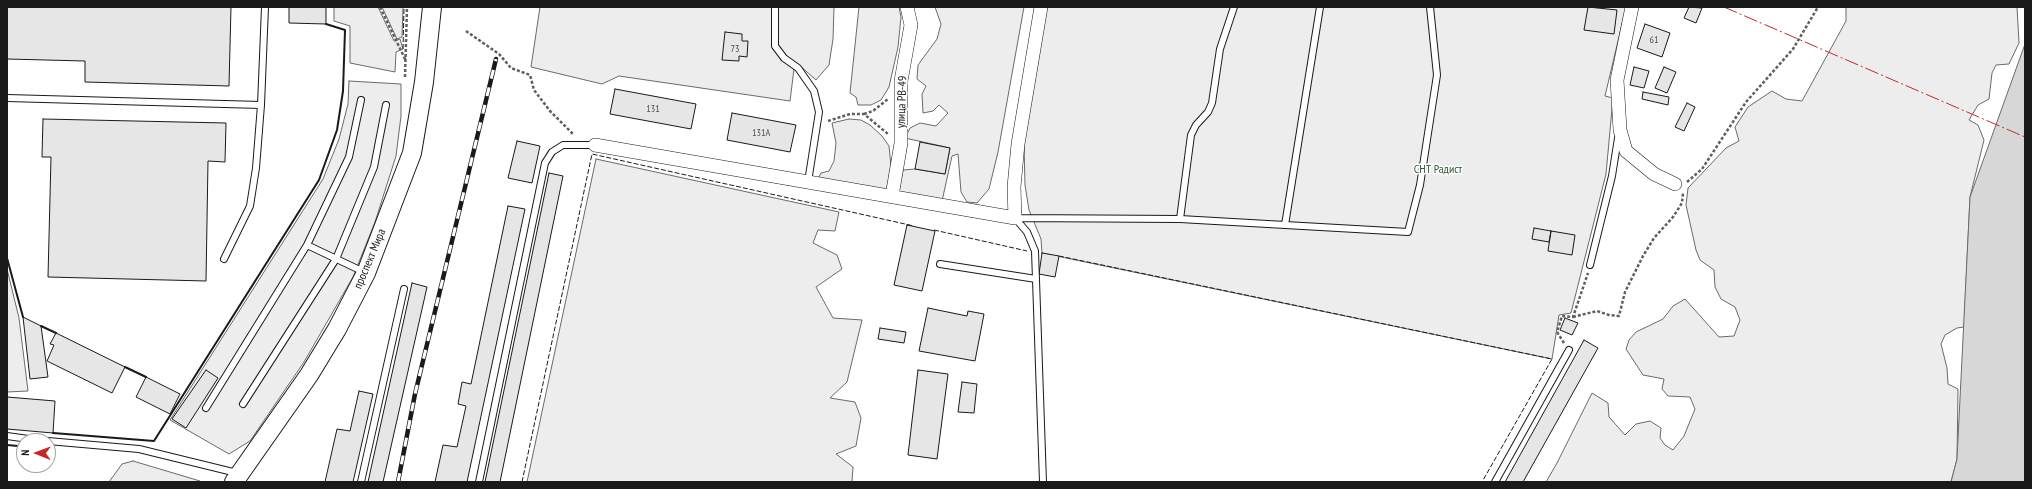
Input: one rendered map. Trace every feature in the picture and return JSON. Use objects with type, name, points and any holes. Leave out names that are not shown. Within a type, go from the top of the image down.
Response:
[{"type":"street","name":"проспект Мира","points":[[239,479],[309,375],[337,329],[366,273],[412,153],[424,82],[432,7]]},
{"type":"street","name":"улица РВ-49","points":[[892,196],[901,143],[901,81],[911,25],[907,7]]},
{"type":"street","points":[[590,145],[1015,218],[1014,187],[1018,144],[1041,7]]},
{"type":"street","points":[[1632,7],[1617,80],[1620,130],[1626,151],[1654,174],[1675,184]]},
{"type":"lane","points":[[224,259],[250,206],[256,168],[261,105],[265,7]]},
{"type":"lane","points":[[775,7],[775,46],[784,58],[798,68],[814,91],[819,112],[808,182]]},
{"type":"lane","points":[[1180,219],[1191,135],[1196,125],[1208,112],[1212,102],[1220,49],[1234,7]]},
{"type":"lane","points":[[1285,225],[1320,7]]},
{"type":"lane","points":[[1015,218],[1180,219],[1408,232],[1420,185],[1432,118],[1437,76],[1430,7]]},
{"type":"lane","points":[[7,98],[261,105]]},
{"type":"lane","points":[[206,408],[307,245],[349,157],[361,100]]},
{"type":"lane","points":[[243,404],[336,259],[374,167],[386,105]]},
{"type":"lane","points":[[1590,265],[1612,176],[1620,130]]},
{"type":"lane","points":[[479,482],[545,163],[552,152],[563,145],[590,145]]},
{"type":"lane","points":[[1015,218],[1027,232],[1035,251],[1043,482]]},
{"type":"lane","points":[[307,245],[366,273]]},
{"type":"lane","points":[[940,264],[1036,279]]},
{"type":"lane","points":[[361,482],[404,290]]},
{"type":"lane","points":[[1495,482],[1569,350]]},
{"type":"lane","points":[[56,442],[139,449],[239,479]]},
{"type":"path","points":[[380,7],[406,62]]},
{"type":"path","points":[[405,77],[408,7]]},
{"type":"path","points":[[1675,184],[1689,182],[1702,169],[1746,102],[1793,49],[1818,7]]},
{"type":"path","points":[[466,31],[499,54],[511,68],[530,75],[534,90],[550,111],[590,145]]},
{"type":"path","points":[[817,122],[850,114],[864,114],[883,104],[892,95],[901,81]]},
{"type":"path","points":[[864,114],[889,136]]},
{"type":"path","points":[[1569,350],[1557,332],[1562,316],[1574,317],[1597,311],[1609,315],[1619,316],[1625,292],[1643,256],[1654,238],[1673,217],[1682,203],[1683,194],[1675,184]]},
{"type":"path","points":[[1574,317],[1586,283],[1590,265]]},
{"type":"shaded area","points":[[334,7],[378,7],[394,41],[400,39],[403,49],[396,52],[395,72],[350,63],[350,26],[334,21]]},
{"type":"shaded area","points":[[382,7],[403,7],[402,37],[397,39]]},
{"type":"shaded area","points":[[540,7],[834,7],[833,39],[829,65],[816,80],[798,64],[794,69],[790,101],[619,76],[602,84],[531,67]]},
{"type":"shaded area","points":[[859,7],[899,7],[901,17],[898,47],[889,87],[881,100],[871,105],[858,105],[856,97],[850,93]]},
{"type":"shaded area","points":[[935,7],[1024,7],[998,152],[989,189],[977,203],[967,202],[961,192],[958,154],[952,156],[942,201],[898,193],[903,170],[915,169],[945,174],[950,148],[905,138],[910,128],[920,123],[936,126],[948,113],[939,105],[933,111],[923,113],[922,94],[926,86],[917,79],[918,65],[937,39],[941,24]]},
{"type":"shaded area","name":"СНТ Радист","points":[[1044,7],[1626,7],[1605,96],[1613,98],[1606,174],[1571,313],[1559,315],[1552,359],[1042,253],[1041,239],[1029,210],[1025,185],[1024,144]]},
{"type":"shaded area","points":[[1846,7],[2017,7],[2019,43],[2009,64],[1996,65],[1992,73],[1989,99],[1978,105],[1969,120],[1978,125],[1984,140],[1970,197],[1964,327],[1957,328],[1945,335],[1941,344],[1947,368],[1948,384],[1958,389],[1957,459],[1951,482],[1546,482],[1592,393],[1608,403],[1609,417],[1625,435],[1636,424],[1650,421],[1661,428],[1660,438],[1665,445],[1673,450],[1684,436],[1695,409],[1690,397],[1668,396],[1662,389],[1664,379],[1643,375],[1626,349],[1629,340],[1636,332],[1663,319],[1673,306],[1685,299],[1719,337],[1734,336],[1740,320],[1735,307],[1721,299],[1715,287],[1714,270],[1700,260],[1696,250],[1686,205],[1688,188],[1726,148],[1739,141],[1735,127],[1748,107],[1772,91],[1786,99],[1802,101],[1846,21]]},
{"type":"shaded area","points":[[2025,44],[2025,482],[1951,482],[1957,459],[1970,197]]},
{"type":"shaded area","points":[[349,81],[401,84],[401,116],[396,156],[375,222],[353,277],[304,362],[250,441],[229,454],[170,420],[323,179],[339,139],[348,104]]},
{"type":"shaded area","points":[[849,119],[861,120],[870,125],[882,136],[889,146],[891,166],[887,190],[818,179],[821,173],[829,171],[834,161],[836,143],[832,123]]},
{"type":"shaded area","points":[[596,159],[839,212],[835,231],[818,230],[813,243],[837,255],[842,269],[816,287],[833,318],[862,320],[847,382],[830,398],[855,402],[861,418],[856,446],[836,454],[853,467],[852,482],[527,482]]},
{"type":"shaded area","points":[[7,269],[19,318],[28,391],[7,392]]},
{"type":"shaded area","points":[[133,461],[201,482],[109,482],[122,464]]},
{"type":"building","points":[[7,7],[231,7],[229,86],[85,82],[85,61],[7,59]]},
{"type":"building","points":[[289,7],[326,7],[326,24],[289,23]]},
{"type":"building","points":[[1588,7],[1617,10],[1614,34],[1584,30]]},
{"type":"building","points":[[1689,7],[1702,8],[1696,23],[1684,18]]},
{"type":"building","points":[[1645,24],[1670,33],[1662,57],[1637,48]]},
{"type":"building","points":[[725,32],[742,34],[742,41],[748,41],[747,57],[739,56],[739,61],[722,60]]},
{"type":"building","points":[[1634,67],[1649,71],[1644,88],[1630,85]]},
{"type":"building","points":[[1664,67],[1676,72],[1667,93],[1655,88]]},
{"type":"building","points":[[615,89],[696,104],[691,129],[610,114]]},
{"type":"building","points":[[1643,92],[1669,97],[1668,105],[1642,99]]},
{"type":"building","points":[[1687,103],[1695,107],[1684,131],[1675,127]]},
{"type":"building","points":[[732,113],[796,125],[790,152],[727,140]]},
{"type":"building","points":[[43,119],[226,123],[225,162],[208,161],[206,281],[48,277],[51,157],[42,157]]},
{"type":"building","points":[[517,141],[540,146],[532,183],[508,178]]},
{"type":"building","points":[[920,142],[950,148],[945,174],[915,169]]},
{"type":"building","points":[[549,173],[563,176],[500,482],[485,482]]},
{"type":"building","points":[[508,206],[525,209],[467,482],[435,482],[443,445],[457,447],[466,406],[458,404],[462,382],[471,384]]},
{"type":"building","points":[[907,225],[935,231],[922,291],[894,285]]},
{"type":"building","points":[[1534,228],[1551,231],[1549,242],[1532,239]]},
{"type":"building","points":[[1551,231],[1575,235],[1572,255],[1548,251]]},
{"type":"building","points":[[1042,253],[1059,256],[1055,277],[1039,274]]},
{"type":"building","points":[[412,283],[427,287],[383,482],[368,482]]},
{"type":"building","points":[[928,308],[967,316],[968,311],[984,314],[975,361],[919,351]]},
{"type":"building","points":[[23,317],[41,326],[48,377],[30,379]]},
{"type":"building","points":[[1565,318],[1578,323],[1572,335],[1560,330]]},
{"type":"building","points":[[880,328],[906,332],[904,343],[878,339]]},
{"type":"building","points":[[56,333],[125,367],[112,393],[47,361],[54,345],[50,344]]},
{"type":"building","points":[[1584,340],[1598,348],[1523,482],[1505,482]]},
{"type":"building","points":[[206,370],[218,378],[186,428],[172,419]]},
{"type":"building","points":[[918,370],[948,374],[937,459],[908,455]]},
{"type":"building","points":[[146,377],[180,394],[170,414],[136,397]]},
{"type":"building","points":[[962,382],[977,384],[974,413],[958,412]]},
{"type":"building","points":[[359,391],[373,394],[353,482],[325,482],[337,429],[350,431]]},
{"type":"building","points":[[7,397],[55,401],[53,433],[7,429]]},
{"type":"railway","points":[[398,482],[415,394],[496,59]]},
{"type":"fence","points":[[403,49],[404,7]]},
{"type":"fence","points":[[522,482],[592,154],[914,226]]},
{"type":"fence","points":[[934,230],[1027,251]]},
{"type":"fence","points":[[1059,256],[1552,359],[1482,482]]},
{"type":"wall","points":[[56,433],[154,441],[319,180],[337,130],[343,91],[345,30],[326,24]]},
{"type":"wall","points":[[7,258],[23,317]]},
{"type":"wall","points":[[41,326],[56,333]]},
{"type":"wall","points":[[125,367],[146,377]]},
{"type":"wall","points":[[7,445],[16,446]]},
{"type":"power","points":[[1724,7],[2025,137]]}]
